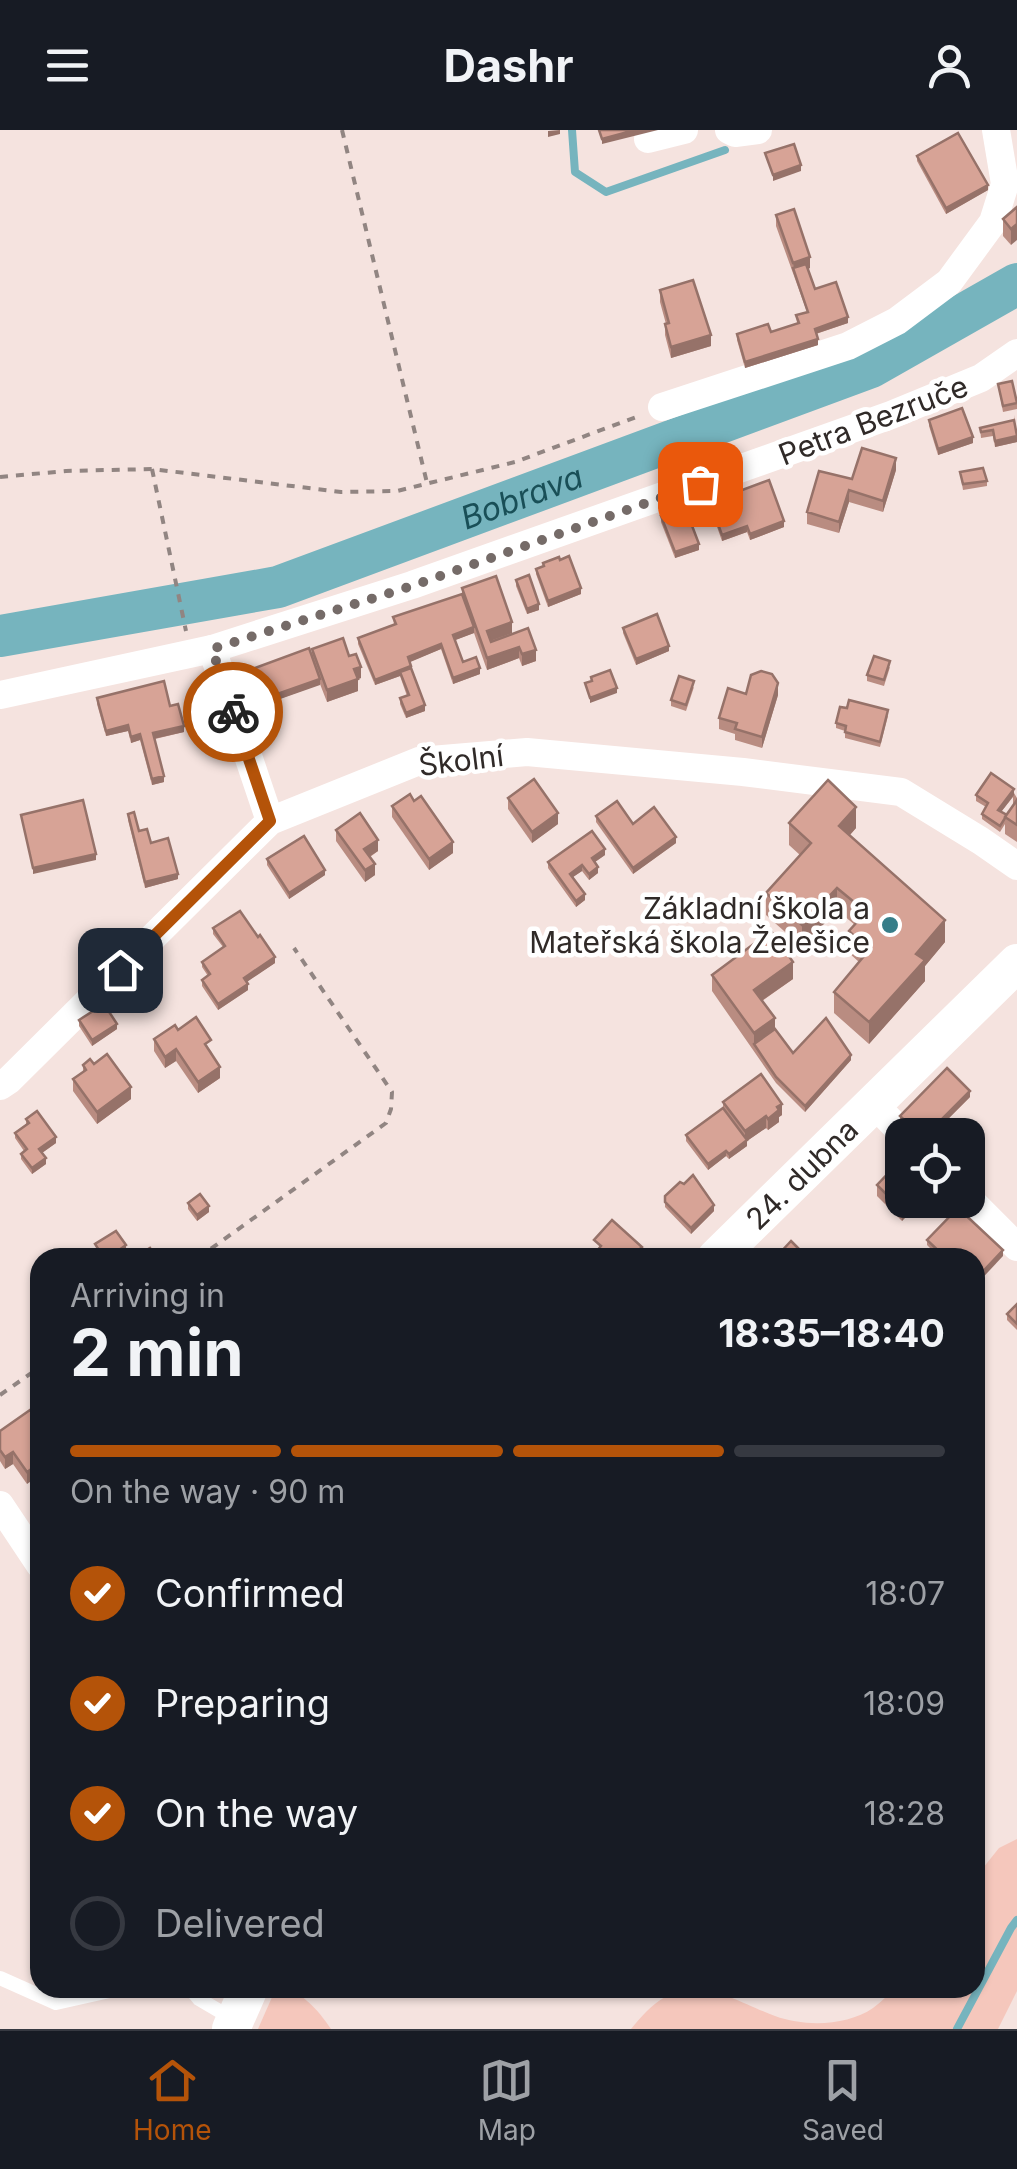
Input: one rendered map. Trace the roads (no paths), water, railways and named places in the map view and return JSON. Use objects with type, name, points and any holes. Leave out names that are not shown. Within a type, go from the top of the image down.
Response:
[{"type":"main road","name":"24. dubna","points":[[726,1248],[1017,963]]},
{"type":"street","points":[[648,139],[684,130]]},
{"type":"street","points":[[730,130],[758,130]]},
{"type":"street","points":[[662,407],[848,346],[897,321],[949,282],[994,222],[1005,184],[996,130]]},
{"type":"street","name":"Petra Bezruče","points":[[0,695],[212,649],[412,586],[890,415],[981,378],[1017,353]]},
{"type":"street","points":[[212,649],[270,821]]},
{"type":"street","name":"Školní","points":[[0,1086],[270,821],[419,761],[527,752],[743,772],[901,792],[1017,866]]},
{"type":"street","points":[[874,1104],[888,1118]]},
{"type":"street","points":[[985,1215],[1017,1247]]},
{"type":"street","points":[[1,1509],[30,1551]]},
{"type":"lane","points":[[0,1978],[30,1991]]},
{"type":"lane","points":[[45,1998],[56,2003],[78,1998]]},
{"type":"lane","points":[[198,1998],[240,2009]]},
{"type":"waterway","points":[[572,130],[575,172],[606,192],[725,150]]},
{"type":"waterway","name":"Bobrava","points":[[0,636],[278,587],[871,367],[1017,284]]},
{"type":"waterway","points":[[985,1977],[1017,1920]]},
{"type":"waterway","points":[[957,2029],[974,1998]]},
{"type":"place","name":"Základní škola a Mateřská škola Želešice","points":[[890,925]]}]
